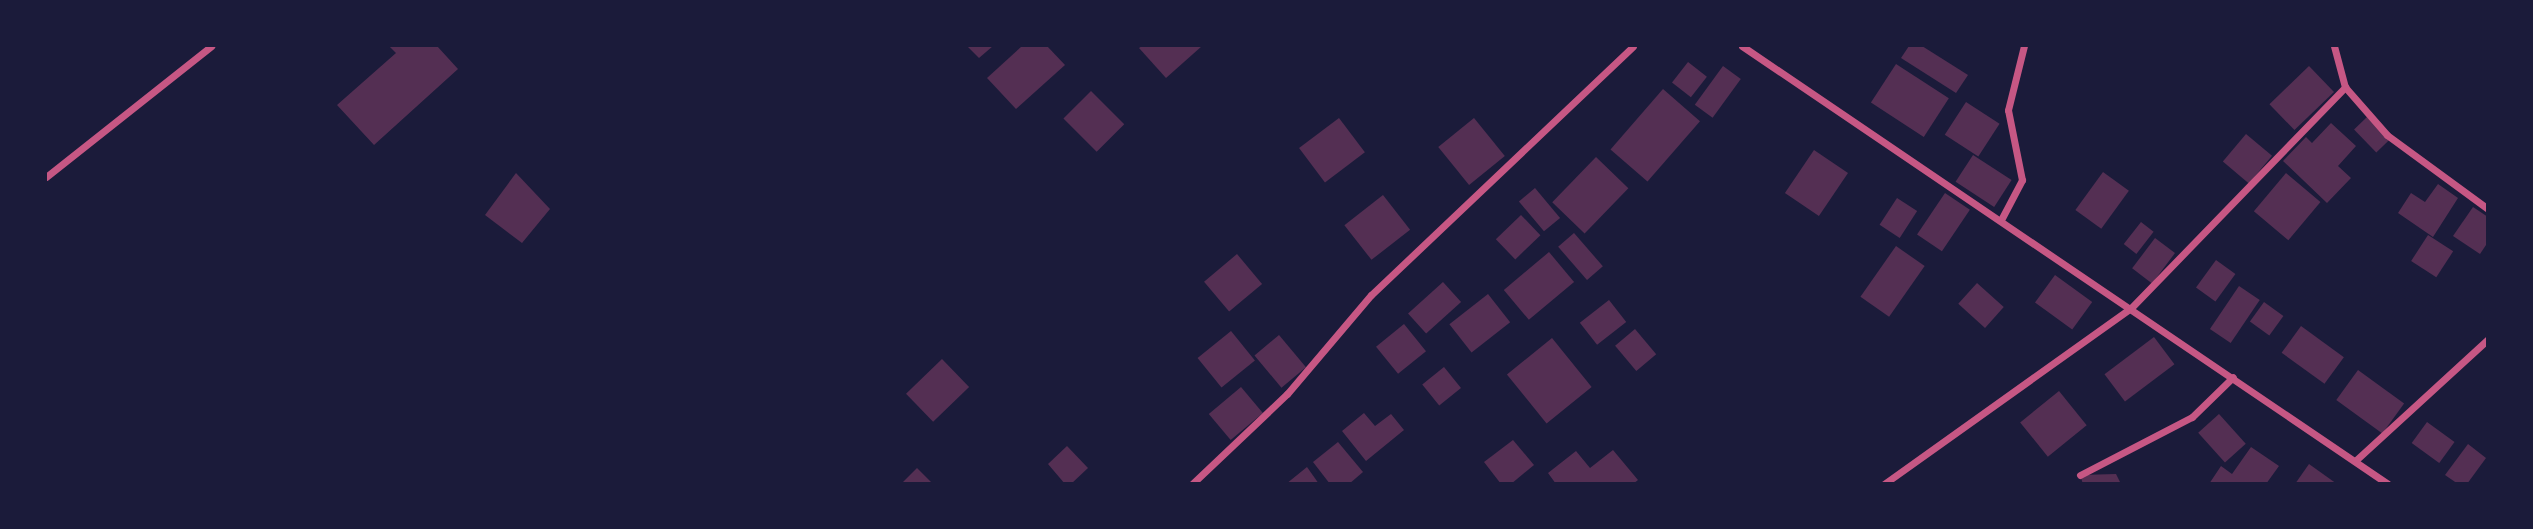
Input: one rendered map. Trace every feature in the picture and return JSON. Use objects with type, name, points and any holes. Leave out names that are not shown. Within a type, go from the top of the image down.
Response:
[{"type":"street","points":[[46,177],[211,46]]},
{"type":"street","points":[[1192,484],[1287,394],[1371,295],[1633,46]]},
{"type":"street","points":[[1742,46],[2002,218],[2388,484]]},
{"type":"street","points":[[2002,218],[2022,180],[2008,110],[2024,46]]},
{"type":"street","points":[[2334,46],[2345,88],[2399,146],[2487,209]]},
{"type":"street","points":[[1884,484],[2131,308],[2345,88]]},
{"type":"street","points":[[2355,461],[2487,339]]},
{"type":"street","points":[[2080,475],[2192,417],[2233,377]]},
{"type":"building","points":[[389,46],[437,46],[458,69],[374,145],[337,105],[396,53]]},
{"type":"building","points":[[967,46],[993,46],[979,58]]},
{"type":"building","points":[[1022,46],[1047,46],[1065,65],[1016,109],[987,78]]},
{"type":"building","points":[[1202,46],[1166,78],[1139,48]]},
{"type":"building","points":[[1909,46],[1922,46],[1968,75],[1956,93],[1901,58]]},
{"type":"building","points":[[1688,62],[1707,77],[1691,97],[1672,82]]},
{"type":"building","points":[[1896,64],[1949,98],[1924,137],[1871,103]]},
{"type":"building","points":[[1723,66],[1741,79],[1713,118],[1695,105]]},
{"type":"building","points":[[2309,66],[2334,92],[2294,130],[2269,104]]},
{"type":"building","points":[[1663,89],[1700,121],[1647,182],[1611,149]]},
{"type":"building","points":[[1091,91],[1124,124],[1097,152],[1063,119]]},
{"type":"building","points":[[1966,102],[2000,124],[1978,156],[1945,135]]},
{"type":"building","points":[[2367,117],[2389,140],[2376,153],[2354,130]]},
{"type":"building","points":[[1339,118],[1365,152],[1325,182],[1299,148]]},
{"type":"building","points":[[1474,118],[1505,156],[1469,185],[1438,147]]},
{"type":"building","points":[[2331,123],[2356,146],[2338,166],[2351,178],[2327,203],[2283,161],[2306,137],[2312,143]]},
{"type":"building","points":[[2246,134],[2272,156],[2249,183],[2223,162]]},
{"type":"building","points":[[1814,150],[1848,173],[1819,216],[1785,193]]},
{"type":"building","points":[[1973,155],[2012,180],[1994,207],[1956,182]]},
{"type":"building","points":[[1596,157],[1628,188],[1585,234],[1552,202]]},
{"type":"building","points":[[2103,172],[2129,191],[2101,229],[2075,210]]},
{"type":"building","points":[[516,173],[550,209],[522,243],[485,215]]},
{"type":"building","points":[[2286,173],[2320,202],[2288,240],[2254,211]]},
{"type":"building","points":[[2438,184],[2458,198],[2433,237],[2398,213],[2411,193],[2425,202]]},
{"type":"building","points":[[1535,188],[1560,218],[1544,231],[1519,201]]},
{"type":"building","points":[[1945,193],[1970,210],[1942,251],[1917,234]]},
{"type":"building","points":[[1383,195],[1410,230],[1371,260],[1344,225]]},
{"type":"building","points":[[1897,198],[1917,211],[1900,238],[1880,225]]},
{"type":"building","points":[[2473,207],[2488,217],[2488,242],[2480,254],[2453,236]]},
{"type":"building","points":[[1521,215],[1540,235],[1515,259],[1496,239]]},
{"type":"building","points":[[2141,222],[2154,232],[2136,254],[2124,244]]},
{"type":"building","points":[[1574,233],[1603,266],[1587,280],[1558,247]]},
{"type":"building","points":[[2428,235],[2453,251],[2436,277],[2411,261]]},
{"type":"building","points":[[2155,238],[2175,253],[2152,283],[2132,268]]},
{"type":"building","points":[[1896,246],[1925,266],[1889,317],[1860,297]]},
{"type":"building","points":[[1549,252],[1574,282],[1529,320],[1504,290]]},
{"type":"building","points":[[1237,254],[1262,284],[1229,312],[1204,282]]},
{"type":"building","points":[[2216,260],[2235,274],[2215,302],[2196,288]]},
{"type":"building","points":[[2055,275],[2092,302],[2072,330],[2035,303]]},
{"type":"building","points":[[1443,282],[1461,302],[1426,334],[1408,313]]},
{"type":"building","points":[[1977,283],[2004,307],[1985,328],[1958,304]]},
{"type":"building","points":[[2239,286],[2260,300],[2231,343],[2210,329]]},
{"type":"building","points":[[1488,294],[1510,322],[1472,353],[1449,324]]},
{"type":"building","points":[[1609,300],[1626,322],[1597,345],[1580,323]]},
{"type":"building","points":[[2264,302],[2283,316],[2269,336],[2250,321]]},
{"type":"building","points":[[1404,324],[1426,351],[1398,374],[1376,347]]},
{"type":"building","points":[[2301,326],[2344,357],[2324,384],[2282,353]]},
{"type":"building","points":[[1635,329],[1656,354],[1636,371],[1615,346]]},
{"type":"building","points":[[1231,331],[1255,361],[1221,388],[1198,358]]},
{"type":"building","points":[[1279,335],[1306,367],[1281,388],[1254,356]]},
{"type":"building","points":[[2154,337],[2174,364],[2125,401],[2104,374]]},
{"type":"building","points":[[1552,338],[1592,387],[1547,423],[1507,375]]},
{"type":"building","points":[[942,359],[969,387],[933,422],[906,394]]},
{"type":"building","points":[[1444,367],[1461,388],[1439,406],[1422,385]]},
{"type":"building","points":[[2358,370],[2404,404],[2382,433],[2336,400]]},
{"type":"building","points":[[1241,387],[1263,413],[1231,440],[1209,414]]},
{"type":"building","points":[[2059,391],[2087,425],[2048,457],[2020,422]]},
{"type":"building","points":[[1364,413],[1375,426],[1391,414],[1404,430],[1366,461],[1342,431]]},
{"type":"building","points":[[2219,414],[2246,444],[2225,462],[2198,433]]},
{"type":"building","points":[[2427,422],[2455,442],[2439,463],[2412,443]]},
{"type":"building","points":[[1513,440],[1534,465],[1511,484],[1501,484],[1484,462]]},
{"type":"building","points":[[1338,442],[1363,472],[1349,484],[1330,484],[1313,462]]},
{"type":"building","points":[[2468,444],[2486,458],[2467,484],[2458,484],[2445,475]]},
{"type":"building","points":[[1067,446],[1088,468],[1071,484],[1065,484],[1048,464]]},
{"type":"building","points":[[2251,447],[2279,466],[2266,484],[2209,484],[2221,466],[2232,474]]},
{"type":"building","points":[[1613,450],[1638,480],[1633,484],[1556,484],[1548,473],[1576,451],[1590,468]]},
{"type":"building","points":[[2309,464],[2337,484],[2295,484]]},
{"type":"building","points":[[1307,467],[1319,484],[1286,484]]},
{"type":"building","points":[[917,468],[933,484],[901,484]]},
{"type":"building","points":[[2116,474],[2121,484],[2083,484],[2080,475]]}]
